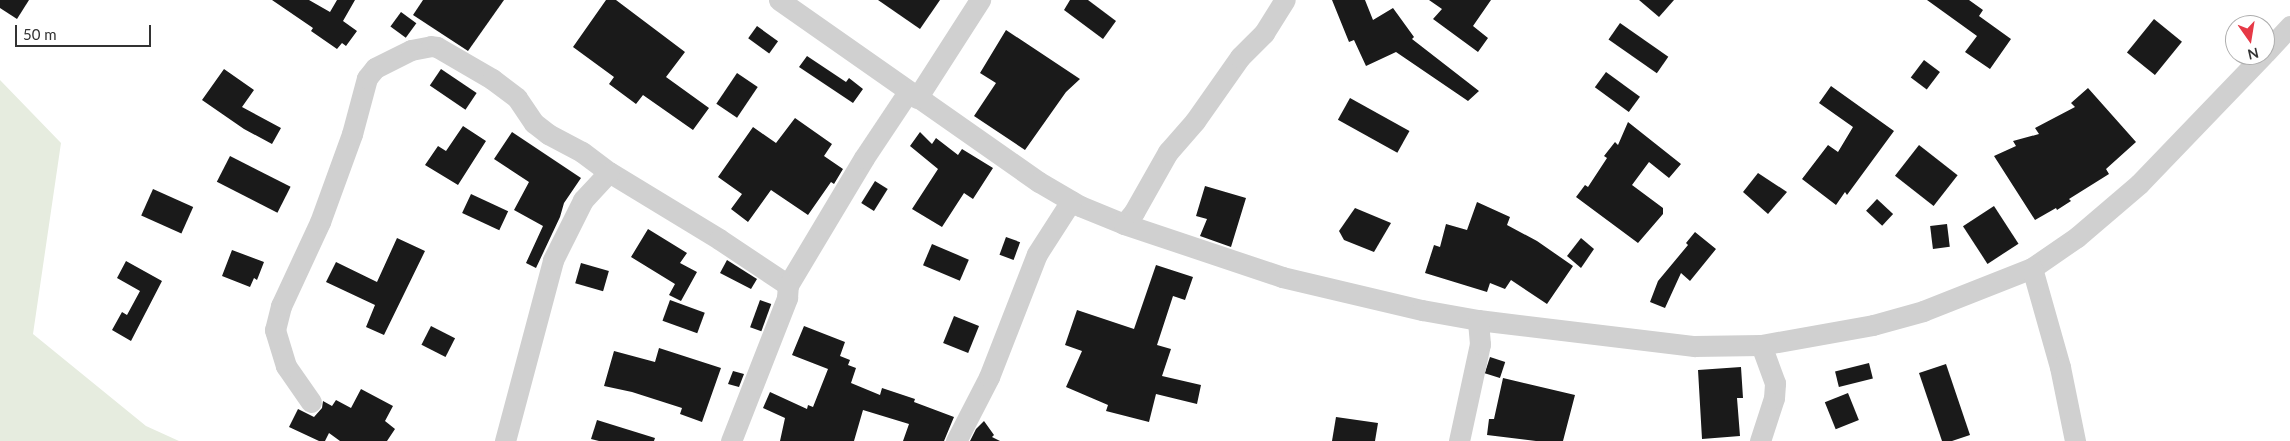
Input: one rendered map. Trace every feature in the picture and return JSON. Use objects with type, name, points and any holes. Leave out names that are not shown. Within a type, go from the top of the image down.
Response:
[{"type":"street","points":[[779,0],[913,95],[1071,201],[1124,224],[1282,277],[1422,310],[1478,320],[1694,346],[1761,346],[1874,325],[1922,311],[2032,268],[2076,238],[2139,184],[2253,65]]},
{"type":"street","points":[[731,441],[787,298],[788,285],[864,158],[913,95],[980,0]]},
{"type":"street","points":[[1124,224],[1134,212],[1168,152],[1195,120],[1240,57],[1264,33],[1286,0]]},
{"type":"street","points":[[2275,42],[2290,26]]},
{"type":"street","points":[[310,402],[286,366],[275,330],[281,306],[320,222],[352,134],[367,78],[375,68],[411,50],[431,46],[437,47],[498,84],[517,98],[534,123],[541,128],[719,239],[788,285]]},
{"type":"street","points":[[505,441],[553,260],[583,200],[609,172]]},
{"type":"street","points":[[956,441],[989,377],[1037,254],[1071,201]]},
{"type":"street","points":[[2032,268],[2060,367],[2076,441]]},
{"type":"street","points":[[1459,441],[1480,344],[1478,320]]},
{"type":"street","points":[[1760,441],[1774,398],[1775,383],[1761,346]]},
{"type":"shaded area","points":[[0,80],[61,143],[33,334],[146,426],[179,441],[0,441]]},
{"type":"building","points":[[0,0],[29,0],[17,19],[0,8]]},
{"type":"building","points":[[272,0],[309,0],[330,12],[337,0],[355,0],[343,21],[357,31],[346,46],[342,43],[337,49],[311,31],[313,28]]},
{"type":"building","points":[[423,0],[504,0],[468,51],[413,15]]},
{"type":"building","points":[[606,0],[616,0],[685,52],[666,77],[709,108],[693,130],[643,95],[636,104],[609,84],[614,77],[573,47]]},
{"type":"building","points":[[878,0],[940,0],[920,29]]},
{"type":"building","points":[[1070,0],[1088,0],[1116,21],[1103,39],[1064,10]]},
{"type":"building","points":[[1332,0],[1365,0],[1373,20],[1393,8],[1414,37],[1412,39],[1479,91],[1468,101],[1396,52],[1366,66],[1354,40],[1349,42]]},
{"type":"building","points":[[1429,0],[1491,0],[1473,26],[1488,38],[1478,52],[1433,19],[1442,9]]},
{"type":"building","points":[[1639,0],[1674,0],[1659,17]]},
{"type":"building","points":[[1927,0],[1969,0],[1983,10],[1979,16],[2011,39],[1990,69],[1965,52],[1977,36]]},
{"type":"building","points":[[401,12],[416,23],[406,38],[390,27]]},
{"type":"building","points":[[2154,19],[2182,42],[2155,75],[2127,52]]},
{"type":"building","points":[[1620,23],[1668,57],[1657,73],[1609,39]]},
{"type":"building","points":[[757,26],[778,41],[769,53],[748,38]]},
{"type":"building","points":[[1006,30],[1080,79],[1066,92],[1025,150],[974,116],[996,83],[980,73]]},
{"type":"building","points":[[807,56],[846,82],[849,78],[863,89],[853,103],[799,67]]},
{"type":"building","points":[[1924,60],[1940,72],[1927,90],[1911,78]]},
{"type":"building","points":[[224,69],[254,90],[242,107],[281,128],[272,144],[244,129],[202,100]]},
{"type":"building","points":[[441,69],[477,93],[465,110],[430,86]]},
{"type":"building","points":[[1606,72],[1640,97],[1629,112],[1595,87]]},
{"type":"building","points":[[737,73],[758,87],[737,118],[716,104]]},
{"type":"building","points":[[1831,86],[1894,131],[1847,195],[1845,192],[1836,205],[1802,179],[1828,145],[1838,152],[1853,127],[1819,103]]},
{"type":"building","points":[[2088,88],[2136,142],[2106,169],[2109,174],[2069,199],[2071,201],[2057,210],[2056,208],[2035,220],[1994,156],[2016,146],[2013,141],[2039,134],[2035,128],[2075,107],[2071,103]]},
{"type":"building","points":[[1350,98],[1409,131],[1397,153],[1338,120]]},
{"type":"building","points":[[795,118],[832,144],[824,156],[843,169],[834,184],[831,182],[808,215],[771,190],[748,222],[731,209],[742,194],[718,177],[753,127],[776,143]]},
{"type":"building","points":[[1628,122],[1681,164],[1669,178],[1649,162],[1632,185],[1663,208],[1663,214],[1638,243],[1576,197],[1585,185],[1588,187],[1607,158],[1604,156],[1615,142],[1618,145]]},
{"type":"building","points":[[463,126],[486,141],[458,185],[425,165],[438,146],[446,151]]},
{"type":"building","points":[[512,132],[581,178],[564,203],[560,217],[536,268],[526,263],[543,226],[514,210],[529,182],[494,159]]},
{"type":"building","points":[[920,132],[932,144],[936,138],[958,155],[962,149],[993,168],[973,199],[964,193],[942,227],[912,209],[938,169],[910,146]]},
{"type":"building","points":[[1919,145],[1958,175],[1934,206],[1895,176]]},
{"type":"building","points":[[230,156],[291,187],[277,213],[217,182]]},
{"type":"building","points":[[1758,173],[1787,192],[1768,214],[1743,192]]},
{"type":"building","points":[[875,181],[888,189],[874,211],[861,203]]},
{"type":"building","points":[[1205,186],[1246,198],[1231,247],[1200,236],[1207,219],[1196,216]]},
{"type":"building","points":[[153,189],[193,207],[181,233],[141,215]]},
{"type":"building","points":[[471,194],[508,211],[499,230],[462,213]]},
{"type":"building","points":[[1877,199],[1893,214],[1882,226],[1866,211]]},
{"type":"building","points":[[1477,202],[1510,217],[1507,225],[1537,241],[1573,266],[1547,304],[1511,280],[1505,289],[1490,283],[1487,292],[1425,273],[1434,245],[1440,247],[1446,224],[1467,230]]},
{"type":"building","points":[[1994,206],[2019,244],[1987,264],[1963,226]]},
{"type":"building","points":[[1355,208],[1391,223],[1374,252],[1344,240],[1339,231]]},
{"type":"building","points":[[1947,224],[1950,247],[1933,249],[1930,226]]},
{"type":"building","points":[[648,229],[687,253],[680,263],[697,272],[681,301],[669,295],[675,284],[631,257]]},
{"type":"building","points":[[1695,232],[1716,249],[1690,281],[1681,273],[1665,308],[1650,302],[1658,281],[1688,245],[1686,243]]},
{"type":"building","points":[[1006,237],[1020,242],[1014,260],[1000,255]]},
{"type":"building","points":[[397,238],[425,251],[384,335],[366,327],[375,305],[326,282],[336,262],[377,282]]},
{"type":"building","points":[[1581,238],[1594,249],[1581,268],[1567,256]]},
{"type":"building","points":[[932,244],[969,260],[960,281],[923,265]]},
{"type":"building","points":[[232,250],[264,262],[257,280],[254,278],[250,287],[222,276]]},
{"type":"building","points":[[727,260],[757,279],[751,289],[720,273]]},
{"type":"building","points":[[126,261],[162,281],[131,341],[112,330],[122,312],[127,315],[140,291],[117,278]]},
{"type":"building","points":[[581,263],[609,271],[603,291],[575,283]]},
{"type":"building","points":[[1156,265],[1193,277],[1185,300],[1173,296],[1157,345],[1171,349],[1162,376],[1201,385],[1197,404],[1156,394],[1149,422],[1106,411],[1108,405],[1066,387],[1082,351],[1065,345],[1077,310],[1134,329]]},
{"type":"building","points":[[670,300],[705,313],[697,333],[662,321]]},
{"type":"building","points":[[760,300],[771,304],[761,331],[750,327]]},
{"type":"building","points":[[954,316],[979,326],[968,353],[943,343]]},
{"type":"building","points":[[431,326],[455,338],[446,357],[421,345]]},
{"type":"building","points":[[804,326],[845,342],[840,356],[850,360],[848,365],[856,368],[851,383],[880,395],[882,388],[915,399],[914,402],[954,417],[944,441],[903,441],[909,424],[863,410],[854,441],[780,441],[785,418],[763,408],[770,392],[807,409],[808,405],[813,407],[828,369],[792,355]]},
{"type":"building","points":[[659,348],[721,368],[702,422],[680,414],[682,408],[632,392],[604,386],[614,351],[655,362]]},
{"type":"building","points":[[1490,357],[1505,362],[1500,378],[1485,373]]},
{"type":"building","points":[[1869,363],[1873,379],[1839,387],[1835,371]]},
{"type":"building","points":[[1946,364],[1970,435],[1952,441],[1942,441],[1919,373]]},
{"type":"building","points":[[1741,367],[1743,398],[1737,398],[1740,436],[1702,439],[1698,370]]},
{"type":"building","points":[[733,371],[744,374],[739,387],[728,384]]},
{"type":"building","points":[[1503,378],[1575,395],[1563,441],[1536,441],[1487,435],[1489,419],[1494,419]]},
{"type":"building","points":[[361,389],[393,406],[385,421],[395,429],[387,441],[340,441],[329,433],[325,441],[319,441],[289,427],[298,409],[314,417],[322,408],[323,401],[332,406],[336,400],[351,408]]},
{"type":"building","points":[[1848,393],[1859,420],[1836,429],[1825,402]]},
{"type":"building","points":[[1336,417],[1378,423],[1375,441],[1332,441]]},
{"type":"building","points":[[597,420],[655,438],[654,441],[599,441],[591,439]]},
{"type":"building","points":[[984,421],[994,435],[992,437],[1000,441],[970,441],[976,429]]}]
